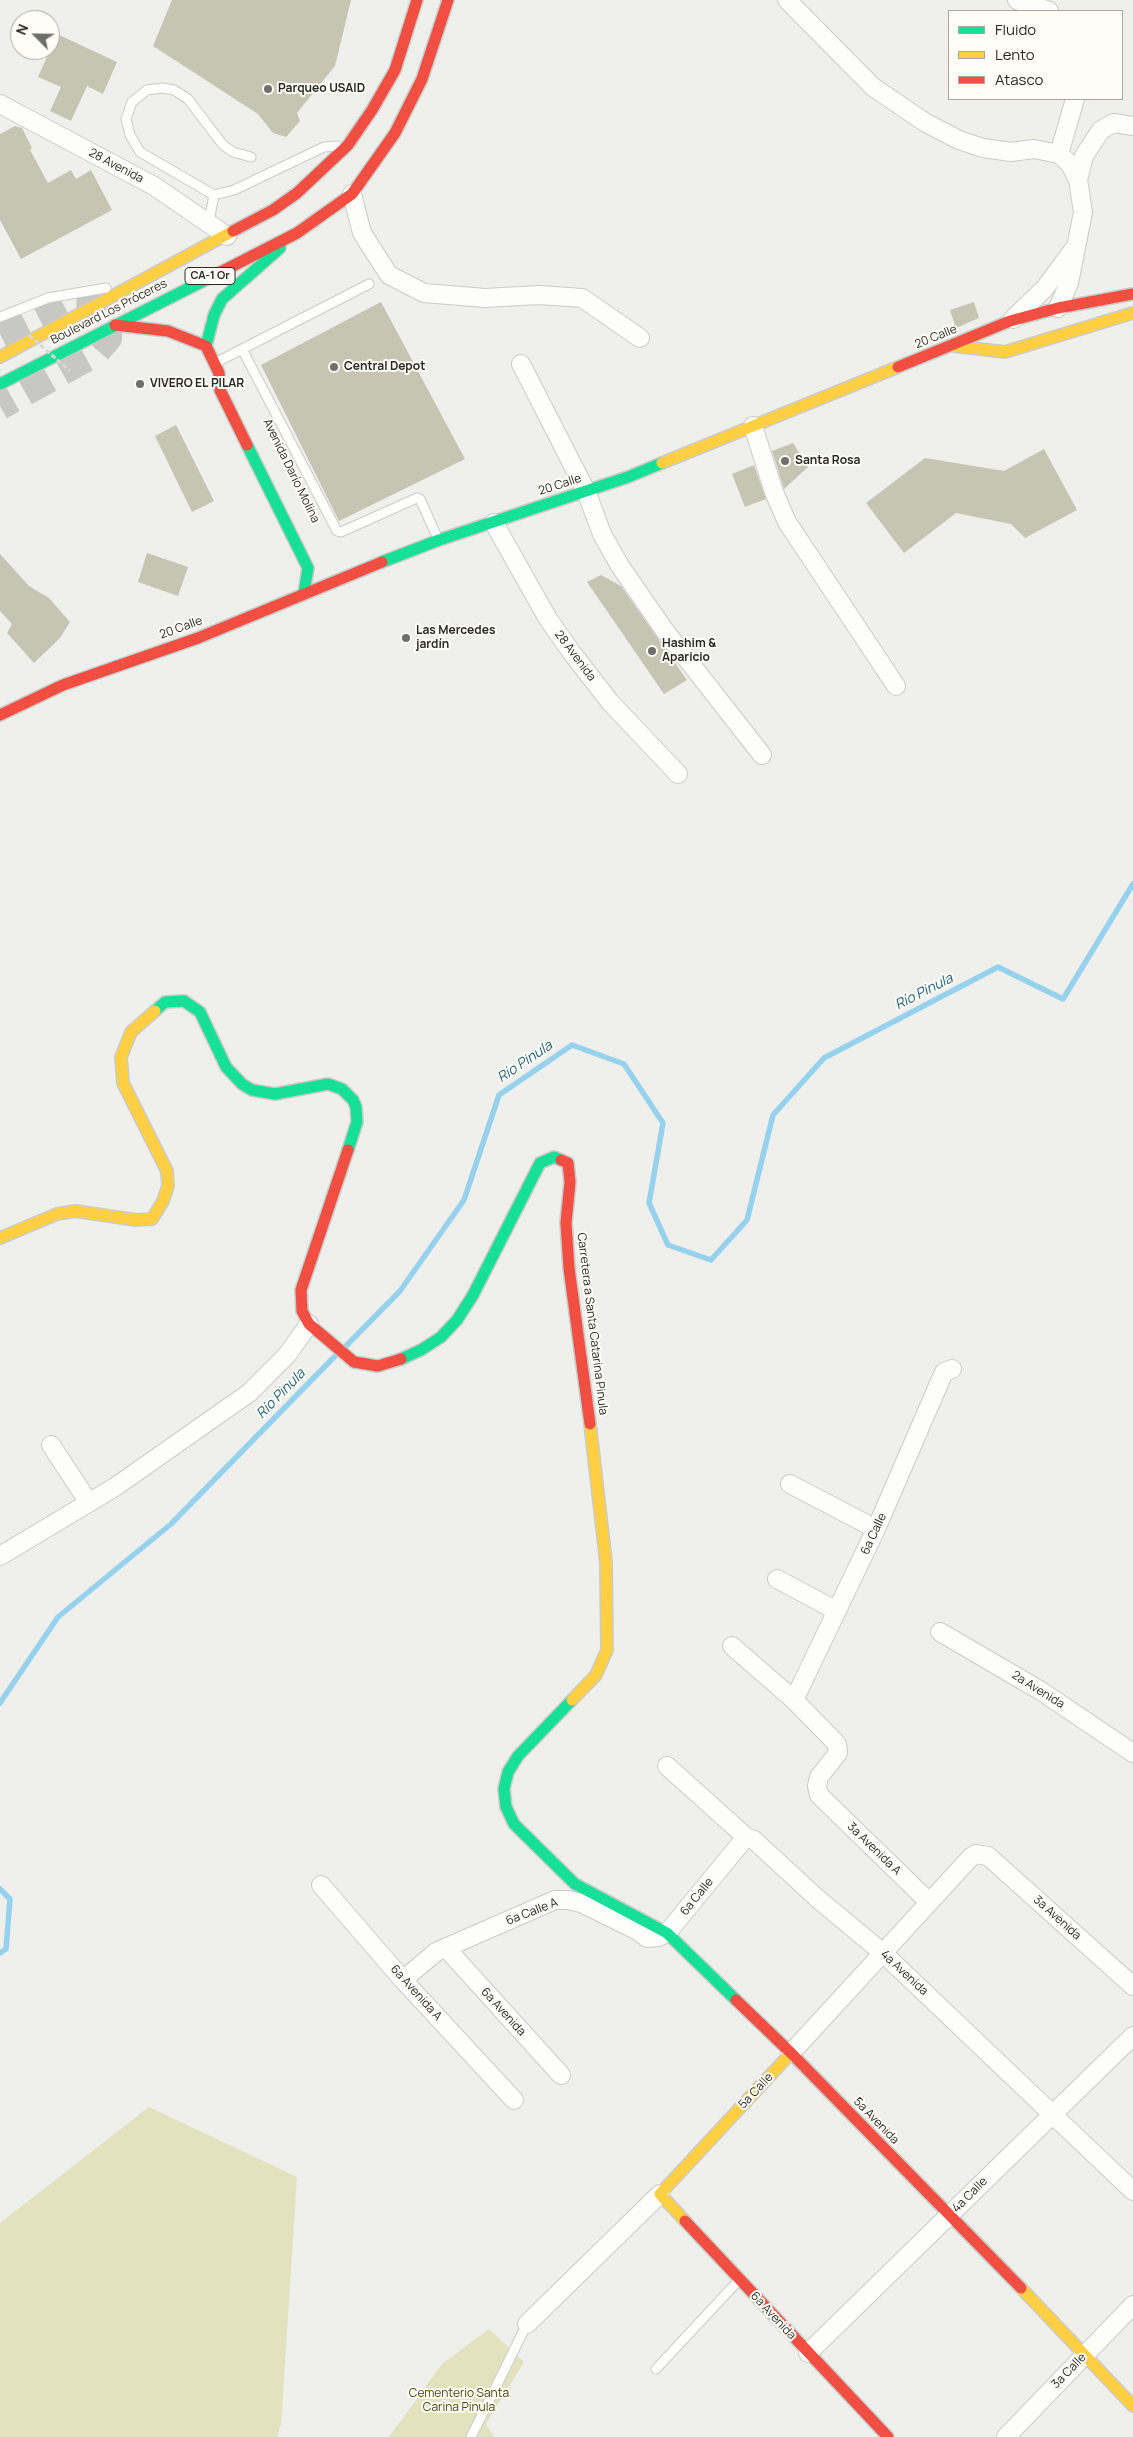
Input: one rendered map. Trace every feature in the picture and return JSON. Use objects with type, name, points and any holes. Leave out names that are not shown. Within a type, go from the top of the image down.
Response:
[{"type":"main road","name":"Boulevard Los Próceres","points":[[0,357],[227,236],[297,194],[348,145],[372,110],[394,70],[411,24],[416,0]]},
{"type":"main road","name":"Boulevard Los Próceres","points":[[0,384],[297,233],[352,194],[395,134],[422,79],[448,0]]},
{"type":"main road","points":[[206,346],[214,315],[222,299],[297,233]]},
{"type":"main road","points":[[1105,299],[1133,285]]},
{"type":"main road","name":"20 Calle","points":[[0,715],[63,685],[198,638],[304,593],[335,576],[628,477],[1010,322],[1058,308],[1133,294]]},
{"type":"main road","points":[[952,345],[1005,352],[1133,313]]},
{"type":"main road","points":[[115,325],[168,331],[190,338],[206,346],[217,368],[220,390],[308,568],[304,593]]},
{"type":"main road","points":[[217,368],[233,383]]},
{"type":"main road","name":"Carretera a Santa Catarina Pinula","points":[[0,1238],[57,1214],[76,1211],[136,1220],[152,1219],[163,1201],[168,1186],[167,1171],[123,1084],[121,1057],[124,1044],[140,1022],[165,1002],[184,1001],[200,1012],[226,1067],[242,1084],[252,1090],[275,1094],[328,1084],[342,1089],[353,1100],[356,1107],[357,1122],[301,1290],[302,1311],[309,1324],[323,1338],[354,1362],[378,1366],[421,1350],[441,1336],[457,1320],[473,1295],[540,1163],[554,1157],[568,1163],[570,1182],[566,1223],[569,1268],[592,1436],[606,1562],[607,1650],[596,1675],[518,1756],[508,1772],[504,1789],[506,1808],[514,1824],[575,1884]]},
{"type":"main road","name":"5a Avenida","points":[[575,1884],[667,1933],[791,2053],[1086,2354],[1133,2406]]},
{"type":"main road","name":"5a Calle","points":[[660,2194],[791,2053]]},
{"type":"main road","name":"6a Avenida","points":[[660,2194],[888,2437]]},
{"type":"street","points":[[787,0],[874,87],[926,123],[959,140],[983,148],[1011,152],[1034,149],[1059,154],[1070,164],[1078,180],[1083,212],[1069,284],[1058,308]]},
{"type":"street","points":[[1017,0],[1047,10]]},
{"type":"street","points":[[1059,154],[1074,100]]},
{"type":"street","name":"28 Avenida","points":[[0,104],[154,186],[227,236]]},
{"type":"street","points":[[1078,180],[1084,156],[1101,130],[1114,123],[1133,126]]},
{"type":"street","points":[[352,194],[362,233],[389,275],[415,289],[424,293],[485,298],[539,295],[582,298],[640,338]]},
{"type":"street","points":[[1010,322],[1045,288],[1077,246]]},
{"type":"street","points":[[521,364],[586,491],[602,534],[620,566],[666,631],[762,755]]},
{"type":"street","points":[[753,426],[774,492],[787,522],[896,686]]},
{"type":"street","name":"28 Avenida","points":[[494,523],[548,619],[572,653],[610,702],[678,774]]},
{"type":"street","points":[[0,1555],[89,1503],[248,1393],[287,1355],[309,1324]]},
{"type":"street","name":"6a Calle","points":[[794,1700],[876,1529],[944,1372],[952,1369]]},
{"type":"street","points":[[51,1445],[89,1503]]},
{"type":"street","points":[[790,1484],[876,1529]]},
{"type":"street","points":[[777,1579],[837,1611]]},
{"type":"street","name":"2a Avenida","points":[[940,1632],[1041,1691],[1133,1753]]},
{"type":"street","points":[[732,1646],[794,1700]]},
{"type":"street","name":"3a Avenida A","points":[[794,1700],[838,1744],[838,1753],[819,1777],[817,1786],[819,1795],[929,1902]]},
{"type":"street","name":"4a Avenida","points":[[667,1766],[746,1837],[754,1840],[818,1899],[883,1953],[1133,2191]]},
{"type":"street","name":"6a Calle","points":[[667,1933],[746,1837]]},
{"type":"street","name":"5a Calle","points":[[791,2053],[971,1857],[979,1854]]},
{"type":"street","name":"3a Avenida","points":[[979,1854],[988,1856],[1133,1986]]},
{"type":"street","name":"6a Avenida A","points":[[322,1885],[403,1980],[514,2100]]},
{"type":"street","name":"6a Calle A","points":[[403,1980],[436,1952],[555,1900],[581,1903],[638,1931],[647,1938],[658,1937],[667,1933]]},
{"type":"street","name":"6a Avenida","points":[[446,1948],[561,2075]]},
{"type":"street","name":"4a Calle","points":[[808,2353],[1133,2036]]},
{"type":"street","name":"5a Calle","points":[[527,2324],[660,2194]]},
{"type":"street","name":"3a Calle","points":[[1006,2437],[1133,2304]]},
{"type":"lane","points":[[251,156],[233,152],[222,145],[188,99],[174,90],[162,88],[147,90],[132,102],[126,119],[130,135],[140,152],[214,195],[234,190],[324,147],[348,145]]},
{"type":"lane","points":[[209,222],[214,195]]},
{"type":"lane","points":[[0,317],[48,298],[139,283]]},
{"type":"lane","points":[[217,368],[242,349],[369,284]]},
{"type":"lane","points":[[242,349],[337,530],[342,532],[417,498],[420,499],[439,540]]},
{"type":"lane","points":[[656,2369],[739,2280]]},
{"type":"lane","points":[[471,2437],[527,2324]]},
{"type":"path","points":[[29,335],[70,371]]},
{"type":"green space","points":[[149,2107],[297,2177],[281,2424],[277,2437],[0,2437],[0,2223]]},
{"type":"green space","name":"Cementerio Santa Carina Pinula","points":[[489,2329],[524,2362],[486,2424],[494,2437],[389,2437],[442,2364]]},
{"type":"building","name":"Parqueo USAID","points":[[172,0],[351,0],[335,66],[297,113],[300,121],[286,137],[273,133],[258,114],[153,46]]},
{"type":"building","points":[[60,35],[117,62],[103,94],[87,86],[71,121],[50,111],[61,87],[38,77],[46,60],[60,60]]},
{"type":"building","points":[[15,126],[22,128],[32,148],[30,150],[48,183],[71,170],[76,179],[91,170],[112,210],[21,259],[0,220],[0,134]]},
{"type":"building","points":[[381,302],[465,459],[339,521],[261,365]]},
{"type":"building","points":[[974,302],[979,318],[956,328],[950,310]]},
{"type":"building","points":[[176,425],[214,501],[192,512],[155,436]]},
{"type":"building","name":"Santa Rosa","points":[[793,443],[808,467],[784,489],[772,451]]},
{"type":"building","points":[[1044,449],[1077,510],[1025,538],[1011,524],[956,513],[904,553],[866,503],[925,458],[1004,471]]},
{"type":"building","points":[[754,465],[766,499],[745,507],[732,474]]},
{"type":"building","points":[[147,553],[188,567],[178,596],[138,582]]},
{"type":"building","points":[[0,554],[29,586],[49,598],[70,622],[60,638],[34,663],[7,633],[12,624],[0,611]]},
{"type":"building","name":"Hashim & Aparicio","points":[[601,575],[621,586],[687,680],[664,694],[587,582]]},
{"type":"waterway","name":"Río Pinula","points":[[345,1347],[400,1291],[464,1200],[499,1095],[572,1045],[624,1064],[663,1123],[649,1203],[668,1245],[711,1260],[747,1220],[773,1115],[824,1058],[998,967],[1063,999],[1133,884]]},
{"type":"waterway","name":"Río Pinula","points":[[0,1703],[58,1617],[171,1524],[336,1355]]},
{"type":"waterway","name":"Río Pinula","points":[[0,1889],[10,1899],[6,1949],[0,1953]]},
{"type":"tunnel","points":[[0,334],[64,302],[86,302],[94,307],[108,330],[108,338],[95,353],[0,406]]},
{"type":"traffic: fast","points":[[206,346],[214,315],[222,299],[280,248]]},
{"type":"traffic: fast","points":[[0,384],[215,275]]},
{"type":"traffic: fast","points":[[247,445],[308,568],[304,593]]},
{"type":"traffic: fast","points":[[382,562],[439,540],[628,477],[662,463]]},
{"type":"traffic: fast","points":[[155,1011],[165,1002],[184,1001],[200,1012],[226,1067],[242,1084],[252,1090],[275,1094],[328,1084],[342,1089],[353,1100],[356,1107],[357,1122],[348,1150]]},
{"type":"traffic: fast","points":[[401,1359],[421,1350],[441,1337],[457,1320],[473,1295],[540,1163],[554,1157],[561,1160]]},
{"type":"traffic: fast","points":[[572,1700],[518,1756],[508,1772],[504,1789],[506,1807],[514,1824],[575,1884],[667,1933],[736,2000]]},
{"type":"traffic: slow","points":[[0,357],[233,231]]},
{"type":"traffic: slow","points":[[954,346],[1005,352],[1133,313]]},
{"type":"traffic: slow","points":[[662,463],[898,367]]},
{"type":"traffic: slow","points":[[0,1238],[57,1214],[75,1211],[136,1220],[152,1219],[163,1201],[168,1186],[167,1171],[123,1083],[121,1057],[131,1032],[155,1011]]},
{"type":"traffic: slow","points":[[572,1700],[596,1675],[607,1650],[606,1562],[590,1424]]},
{"type":"traffic: slow","points":[[685,2221],[660,2194],[791,2053]]},
{"type":"traffic: slow","points":[[1021,2288],[1133,2406]]},
{"type":"traffic: jam","points":[[233,231],[273,210],[297,193],[348,145],[372,110],[395,70],[417,0]]},
{"type":"traffic: jam","points":[[215,275],[297,233],[352,194],[395,133],[422,79],[448,0]]},
{"type":"traffic: jam","points":[[898,367],[1010,321],[1058,308],[1133,294]]},
{"type":"traffic: jam","points":[[115,325],[168,331],[206,346],[219,373],[220,390],[247,445]]},
{"type":"traffic: jam","points":[[0,715],[63,685],[198,638],[382,562]]},
{"type":"traffic: jam","points":[[348,1150],[301,1290],[302,1311],[309,1324],[354,1362],[378,1366],[401,1359]]},
{"type":"traffic: jam","points":[[561,1160],[568,1163],[570,1182],[566,1223],[569,1268],[590,1424]]},
{"type":"traffic: jam","points":[[736,2000],[791,2053],[1021,2288]]},
{"type":"traffic: jam","points":[[685,2221],[888,2437]]},
{"type":"place","name":"Parqueo USAID","points":[[268,89]]},
{"type":"place","name":"Central Depot","points":[[334,367]]},
{"type":"place","name":"VIVERO EL PILAR","points":[[140,384]]},
{"type":"place","name":"Santa Rosa","points":[[785,461]]},
{"type":"place","name":"Las Mercedes jardín","points":[[406,638]]},
{"type":"place","name":"Hashim & Aparicio","points":[[652,651]]}]
